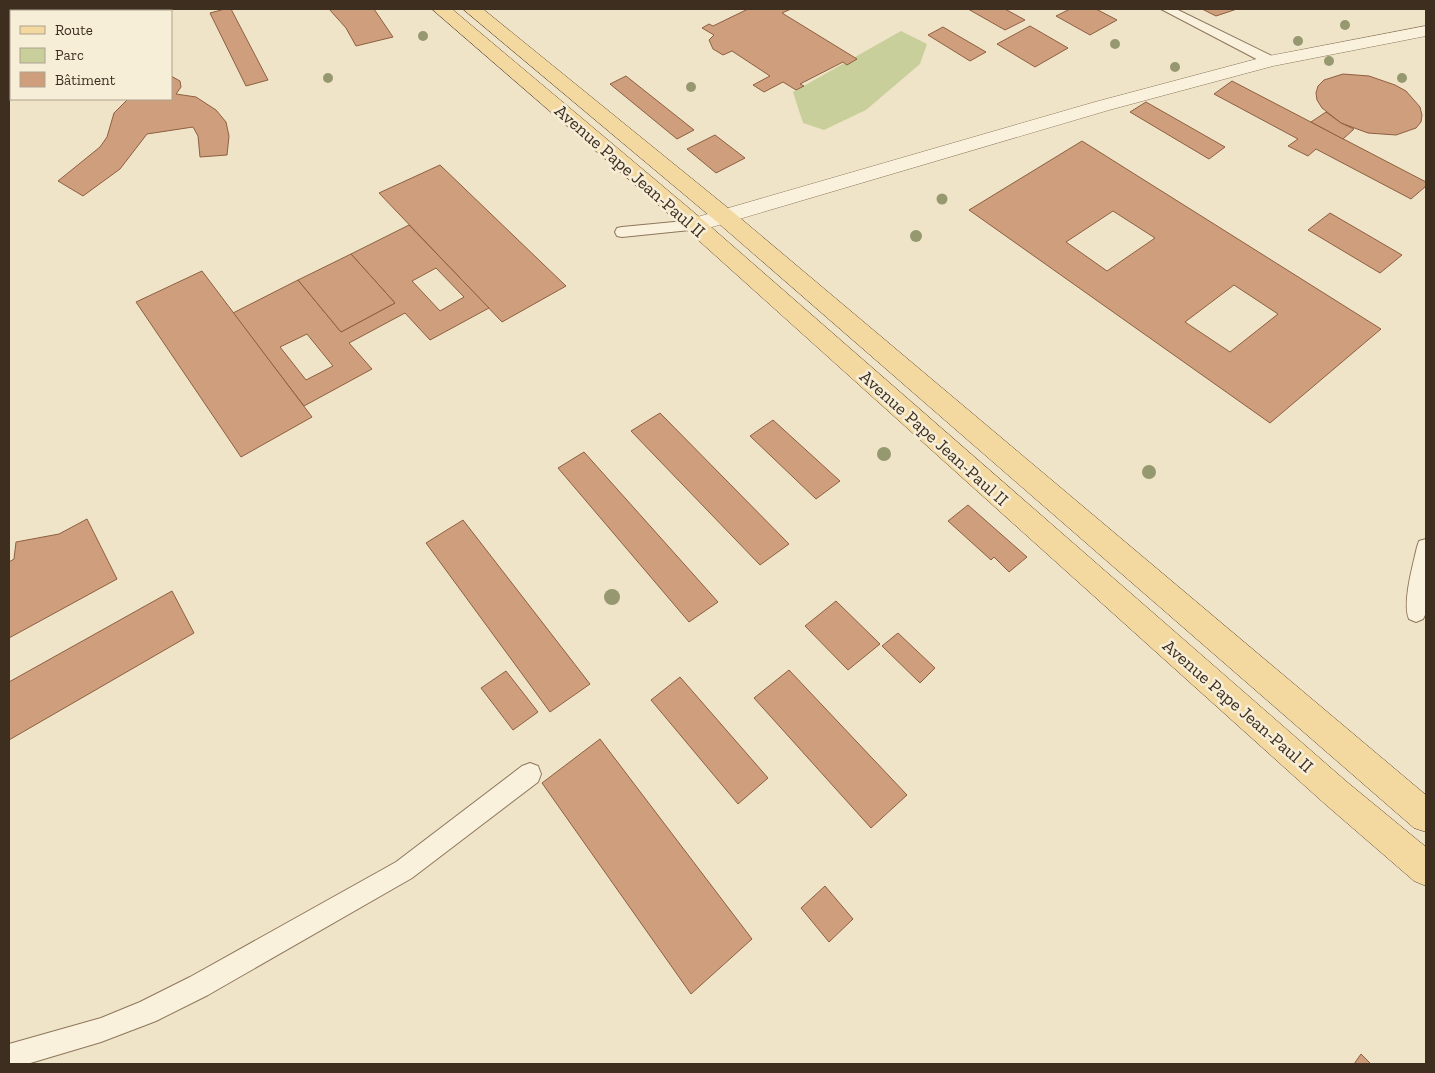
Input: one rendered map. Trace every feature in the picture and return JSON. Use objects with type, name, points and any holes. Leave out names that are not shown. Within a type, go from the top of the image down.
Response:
[{"type":"main road","name":"Avenue Pape Jean-Paul II","points":[[440,9],[695,225],[1336,793],[1426,869]]},
{"type":"main road","name":"Avenue Pape Jean-Paul II","points":[[472,9],[725,216],[1426,816]]},
{"type":"street","points":[[695,225],[1102,106],[1271,62],[1426,31]]},
{"type":"lane","points":[[1167,9],[1271,62]]},
{"type":"lane","points":[[622,232],[695,225]]},
{"type":"lane","points":[[1416,613],[1418,585],[1426,546]]},
{"type":"lane","points":[[9,1057],[101,1030],[146,1012],[199,986],[404,870],[530,774]]},
{"type":"green space","points":[[901,31],[927,44],[920,64],[866,110],[824,130],[803,123],[793,92]]},
{"type":"building","points":[[231,9],[268,80],[246,86],[210,13]]},
{"type":"building","points":[[329,9],[374,9],[393,37],[356,46],[346,28]]},
{"type":"building","points":[[748,9],[791,9],[782,13],[857,59],[847,65],[843,62],[800,84],[804,86],[796,90],[783,82],[764,92],[753,85],[770,76],[732,51],[723,55],[713,49],[709,40],[714,35],[702,28],[709,24],[713,26]]},
{"type":"building","points":[[968,9],[1005,9],[1025,20],[1005,30]]},
{"type":"building","points":[[1070,9],[1096,9],[1117,20],[1090,35],[1056,16]]},
{"type":"building","points":[[1202,9],[1237,9],[1216,16]]},
{"type":"building","points":[[1030,26],[1068,48],[1035,67],[997,44]]},
{"type":"building","points":[[943,27],[986,52],[970,61],[928,35]]},
{"type":"building","points":[[1343,74],[1369,76],[1406,91],[1420,107],[1421,122],[1416,128],[1396,135],[1368,133],[1341,123],[1322,108],[1317,100],[1316,93],[1318,86],[1324,80]]},
{"type":"building","points":[[626,76],[694,130],[677,139],[610,84]]},
{"type":"building","points":[[172,77],[180,81],[181,87],[176,94],[196,97],[216,110],[226,122],[229,136],[227,155],[200,157],[198,136],[193,127],[147,134],[120,169],[83,196],[58,181],[100,147],[107,137],[114,113],[127,100],[172,100]]},
{"type":"building","points":[[1232,81],[1426,182],[1426,186],[1411,199],[1316,149],[1308,156],[1288,146],[1298,139],[1214,94]]},
{"type":"building","points":[[1146,102],[1225,147],[1209,159],[1130,112]]},
{"type":"building","points":[[1326,112],[1341,123],[1354,129],[1343,139],[1311,122]]},
{"type":"building","points":[[715,135],[745,158],[716,173],[687,149]]},
{"type":"building","points":[[1082,141],[1381,329],[1270,423],[969,210]],"holes":[[[1113,211],[1155,238],[1107,271],[1066,242]],[[1234,285],[1278,314],[1230,352],[1185,322]]]},
{"type":"building","points":[[440,165],[566,286],[502,322],[379,193]]},
{"type":"building","points":[[1330,213],[1402,255],[1380,273],[1308,230]]},
{"type":"building","points":[[409,225],[489,308],[430,340],[405,313],[349,343],[372,369],[304,406],[233,313],[298,280],[341,332],[395,303],[351,254]],"holes":[[[436,268],[464,297],[440,311],[412,281]],[[307,334],[333,366],[306,380],[280,347]]]},
{"type":"building","points":[[351,254],[395,303],[341,332],[298,280]]},
{"type":"building","points":[[202,271],[312,417],[241,457],[136,302]]},
{"type":"building","points":[[660,413],[789,544],[760,565],[631,431]]},
{"type":"building","points":[[773,420],[840,481],[816,499],[750,436]]},
{"type":"building","points":[[584,452],[718,602],[689,622],[558,468]]},
{"type":"building","points":[[968,505],[1027,557],[1009,572],[994,557],[991,560],[948,521]]},
{"type":"building","points":[[87,519],[117,579],[9,638],[9,562],[14,559],[16,542],[59,534]]},
{"type":"building","points":[[463,520],[590,684],[550,712],[426,543]]},
{"type":"building","points":[[172,591],[194,633],[9,740],[9,682]]},
{"type":"building","points":[[836,601],[880,644],[848,670],[805,626]]},
{"type":"building","points":[[898,633],[935,668],[920,683],[882,646]]},
{"type":"building","points":[[789,670],[907,795],[871,828],[754,698]]},
{"type":"building","points":[[506,671],[538,712],[513,730],[481,688]]},
{"type":"building","points":[[680,677],[768,778],[738,804],[651,700]]},
{"type":"building","points":[[600,739],[752,939],[691,994],[542,783]]},
{"type":"building","points":[[825,886],[853,919],[829,942],[801,908]]},
{"type":"building","points":[[1361,1054],[1371,1064],[1354,1064]]}]
